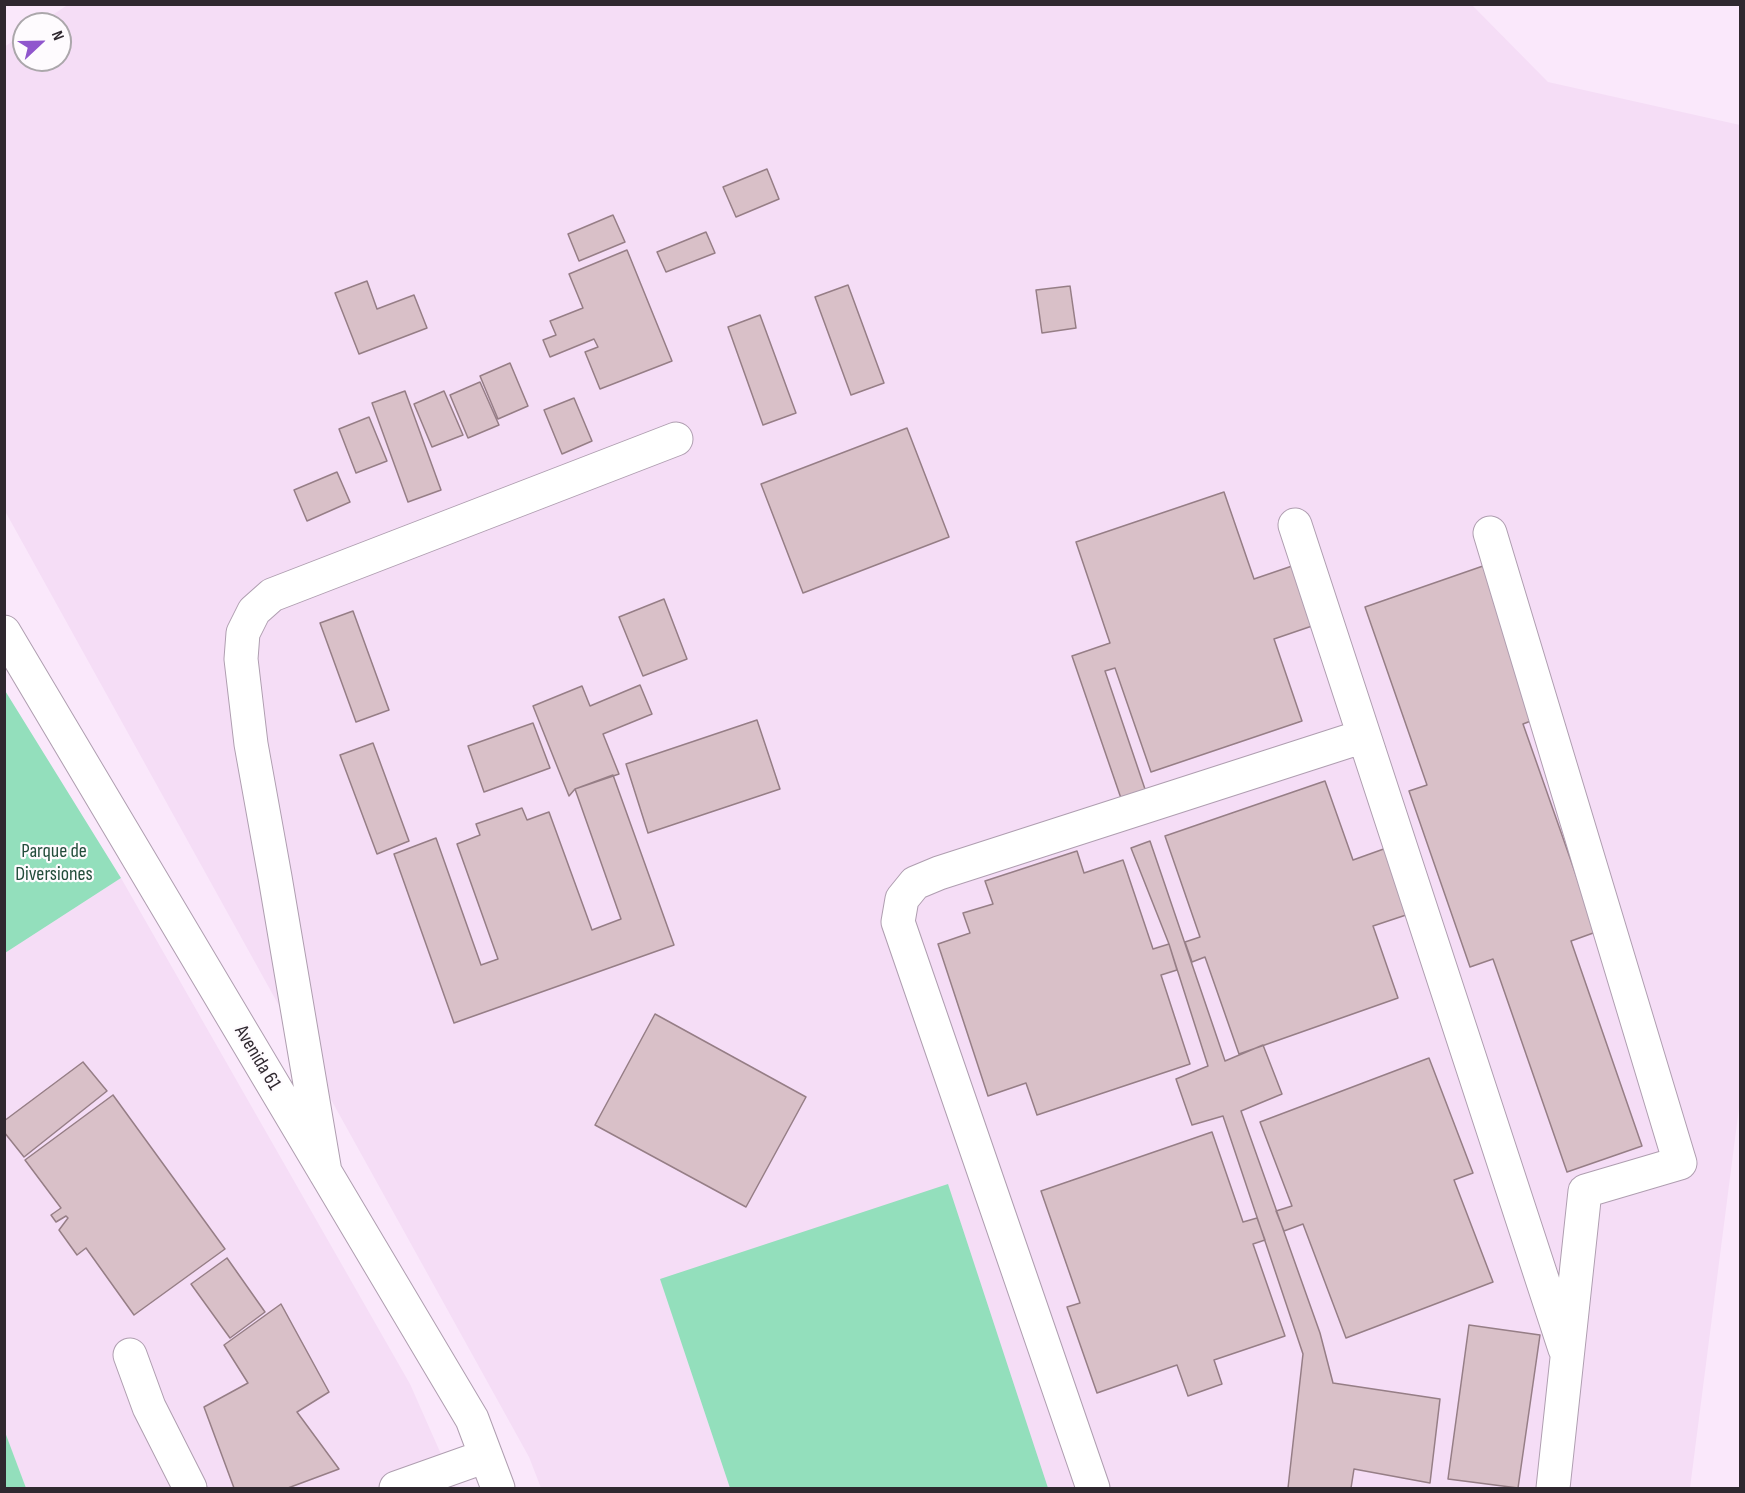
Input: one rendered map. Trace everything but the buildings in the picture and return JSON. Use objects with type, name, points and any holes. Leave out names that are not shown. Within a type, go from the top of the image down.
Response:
[{"type":"street","points":[[325,1172],[250,744],[241,659],[243,633],[254,611],[272,595],[676,439]]},
{"type":"street","points":[[1295,525],[1568,1360]]},
{"type":"street","points":[[1490,533],[1680,1163],[1585,1191],[1553,1488]]},
{"type":"street","name":"Avenida 61","points":[[4,632],[472,1419],[498,1488]]},
{"type":"street","points":[[1093,1488],[898,922],[902,899],[915,883],[939,873],[1364,736]]},
{"type":"street","points":[[130,1355],[148,1407],[190,1488]]},
{"type":"street","points":[[396,1488],[486,1456]]},
{"type":"shaded area","points":[[69,4],[1471,4],[1548,82],[1740,125],[1740,1100],[1690,1488],[541,1488],[529,1457],[5,511],[4,47],[12,42],[12,72],[72,72],[72,12],[57,12]]},
{"type":"shaded area","points":[[121,878],[410,1384],[456,1488],[26,1488],[5,1432],[5,953]]},
{"type":"green space","name":"Parque de Diversiones","points":[[4,689],[121,878],[5,953],[4,953]]},
{"type":"green space","points":[[948,1184],[1048,1488],[730,1488],[660,1279]]},
{"type":"green space","points":[[5,1432],[26,1488],[5,1488]]}]
